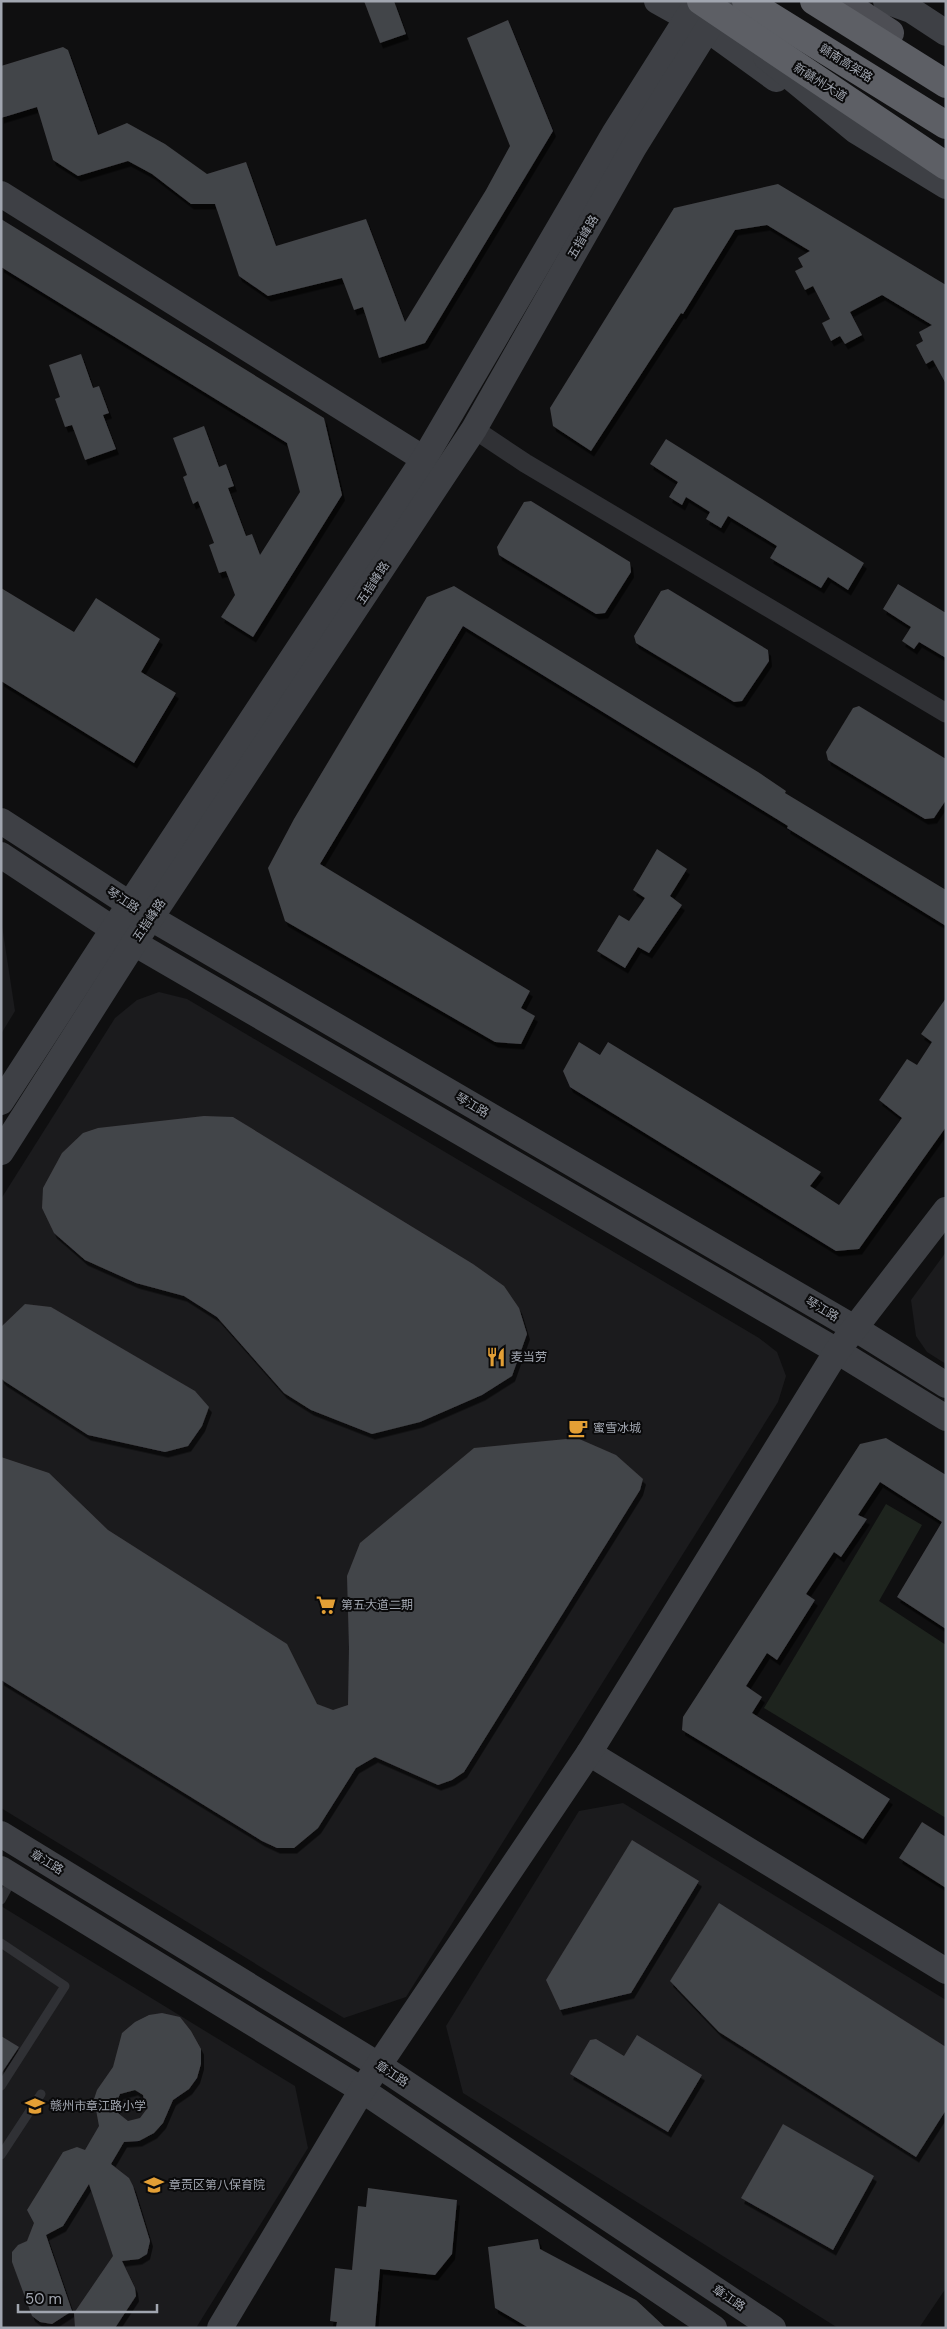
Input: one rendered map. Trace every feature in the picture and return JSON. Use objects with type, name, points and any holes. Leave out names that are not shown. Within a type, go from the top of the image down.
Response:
[{"type":"highway","name":"赣南高架路","points":[[746,1],[946,125]]},
{"type":"highway","points":[[814,1],[946,84]]},
{"type":"highway","points":[[702,8],[946,164]]},
{"type":"main road","points":[[658,1],[702,8],[856,131],[946,186]]},
{"type":"main road","points":[[841,1],[946,69]]},
{"type":"main road","points":[[886,1],[903,6],[946,32]]},
{"type":"main road","name":"五指峰路","points":[[1,1152],[134,943],[474,429],[634,147],[702,8]]},
{"type":"main road","name":"五指峰路","points":[[1,1102],[424,459],[614,134],[702,8]]},
{"type":"main road","points":[[1,194],[424,459]]},
{"type":"main road","name":"琴江路","points":[[1,821],[151,918],[856,1329],[946,1385]]},
{"type":"main road","points":[[1,855],[134,943],[838,1351],[946,1418]]},
{"type":"main road","points":[[220,2328],[362,2090],[380,2066],[589,1753],[838,1351],[946,1210]]},
{"type":"main road","points":[[589,1753],[946,1971]]},
{"type":"main road","name":"章江路","points":[[1,1834],[380,2066],[773,2328]]},
{"type":"main road","points":[[8,1873],[362,2090],[714,2328]]},
{"type":"street","points":[[474,429],[525,463],[946,713]]},
{"type":"lane","points":[[1,1900],[8,1873]]},
{"type":"lane","points":[[1,1943],[65,1986],[1,2086]]},
{"type":"lane","points":[[1,2155],[41,2094]]},
{"type":"shaded area","points":[[1,919],[15,1011],[1,1034]]},
{"type":"shaded area","name":"第五大道二期","points":[[159,992],[187,999],[759,1338],[777,1352],[786,1376],[778,1402],[406,1997],[344,2018],[1,1808],[1,1199],[115,1018],[137,1000]]},
{"type":"shaded area","points":[[946,1252],[946,1364],[927,1352],[916,1336],[911,1300]]},
{"type":"shaded area","points":[[886,1504],[922,1525],[879,1601],[946,1645],[946,1818],[764,1708]]},
{"type":"shaded area","points":[[623,1803],[946,2000],[946,2288],[919,2328],[838,2328],[463,2093],[446,2026],[579,1811]]},
{"type":"shaded area","name":"章贡区第八保育院","points":[[1,1906],[295,2086],[308,2148],[196,2328],[1,2328]]},
{"type":"building","points":[[364,1],[394,1],[406,34],[380,43]]},
{"type":"building","points":[[508,20],[553,131],[425,343],[379,358],[363,307],[354,310],[342,278],[268,296],[239,276],[215,204],[191,204],[152,174],[128,161],[78,176],[53,160],[37,107],[1,118],[1,66],[63,47],[68,50],[98,135],[127,123],[165,144],[207,174],[246,162],[276,246],[366,219],[405,322],[486,190],[510,146],[467,38]]},
{"type":"building","points":[[778,184],[946,285],[946,384],[933,360],[926,364],[916,345],[923,341],[919,332],[932,325],[882,295],[850,312],[862,335],[845,344],[840,336],[831,341],[822,323],[830,319],[813,286],[805,290],[795,271],[803,267],[798,258],[810,251],[767,225],[735,230],[683,314],[681,313],[591,451],[553,426],[550,408],[674,208]]},
{"type":"building","points":[[1,219],[324,418],[342,495],[253,637],[221,617],[235,595],[226,571],[219,573],[209,545],[214,543],[198,501],[193,504],[183,477],[187,475],[173,438],[204,426],[219,467],[226,464],[234,486],[228,488],[246,536],[252,534],[260,555],[300,492],[287,443],[1,267]]},
{"type":"building","points":[[81,354],[93,388],[99,386],[109,413],[103,415],[116,449],[85,460],[72,425],[65,427],[55,399],[60,397],[49,365]]},
{"type":"building","points":[[666,439],[864,563],[848,590],[828,577],[821,588],[770,558],[777,546],[728,516],[721,528],[706,519],[710,512],[686,497],[682,505],[669,497],[678,482],[650,464]]},
{"type":"building","points":[[531,501],[630,562],[631,572],[605,613],[596,614],[499,555],[497,547],[524,502]]},
{"type":"building","points":[[898,584],[946,613],[946,658],[919,642],[914,649],[902,641],[911,627],[883,609]]},
{"type":"building","points":[[454,586],[758,772],[786,791],[785,793],[946,890],[946,926],[787,828],[788,826],[463,626],[320,864],[530,991],[521,1008],[535,1016],[521,1044],[495,1042],[285,921],[268,868],[294,819],[427,597]]},
{"type":"building","points":[[1,588],[74,632],[96,598],[160,639],[141,672],[176,693],[134,763],[1,681]]},
{"type":"building","points":[[668,589],[768,650],[769,661],[742,701],[734,702],[636,643],[634,636],[661,591]]},
{"type":"building","points":[[859,706],[946,759],[946,800],[934,818],[925,819],[828,760],[826,752],[853,708]]},
{"type":"building","points":[[657,849],[687,869],[670,896],[682,905],[649,953],[638,947],[625,968],[597,951],[619,915],[629,921],[645,898],[633,890]]},
{"type":"building","points":[[946,998],[946,1127],[859,1249],[836,1251],[570,1087],[563,1071],[579,1042],[600,1055],[608,1042],[821,1172],[810,1186],[839,1205],[902,1118],[879,1100],[907,1059],[917,1065],[932,1042],[921,1034]]},
{"type":"building","points":[[204,1116],[233,1117],[473,1264],[504,1286],[519,1308],[527,1334],[512,1376],[482,1395],[420,1422],[372,1434],[311,1410],[284,1393],[217,1317],[184,1296],[136,1283],[85,1260],[54,1233],[42,1208],[43,1188],[62,1153],[83,1133],[98,1128]]},
{"type":"building","points":[[25,1304],[51,1307],[195,1391],[209,1407],[202,1426],[188,1446],[165,1452],[88,1435],[4,1381],[1,1378],[1,1327]]},
{"type":"building","points":[[577,1438],[616,1455],[643,1479],[640,1490],[464,1772],[452,1780],[438,1785],[375,1757],[356,1768],[318,1828],[294,1848],[277,1848],[262,1841],[1,1680],[1,1457],[49,1473],[108,1530],[287,1644],[317,1704],[333,1710],[348,1705],[347,1576],[360,1543],[474,1448]]},
{"type":"building","points":[[886,1438],[946,1475],[946,1629],[897,1597],[942,1522],[880,1482],[858,1515],[867,1519],[841,1557],[834,1552],[806,1594],[815,1600],[777,1660],[767,1653],[746,1686],[762,1697],[752,1713],[890,1799],[863,1839],[682,1730],[683,1717],[860,1444]]},
{"type":"building","points":[[922,1822],[946,1837],[946,1888],[899,1858]]},
{"type":"building","points":[[632,1840],[699,1881],[631,1993],[560,2010],[546,1980]]},
{"type":"building","points":[[719,1903],[946,2047],[946,2110],[916,2157],[719,2032],[670,1981]]},
{"type":"building","points":[[162,2013],[180,2017],[191,2031],[201,2049],[201,2064],[197,2078],[189,2089],[173,2100],[163,2123],[154,2133],[139,2141],[124,2142],[111,2164],[129,2178],[150,2241],[147,2254],[139,2259],[122,2261],[135,2288],[136,2296],[115,2328],[75,2328],[74,2313],[113,2256],[89,2184],[63,2226],[46,2235],[72,2311],[52,2324],[40,2322],[32,2316],[12,2262],[12,2252],[18,2245],[27,2241],[34,2223],[27,2210],[63,2152],[77,2147],[85,2150],[99,2126],[94,2099],[97,2090],[113,2067],[122,2033],[135,2022],[149,2015]],"holes":[[[135,2090],[143,2095],[146,2110],[140,2118],[128,2121],[118,2113],[116,2103],[120,2094]]]},
{"type":"building","points":[[637,2035],[702,2075],[668,2132],[570,2074],[590,2040],[596,2039],[624,2056]]},
{"type":"building","points":[[1,2036],[19,2047],[1,2074]]},
{"type":"building","points":[[783,2124],[874,2176],[833,2250],[741,2198]]},
{"type":"building","points":[[368,2188],[457,2200],[452,2254],[435,2275],[380,2269],[375,2328],[336,2328],[337,2322],[330,2321],[335,2268],[352,2270],[358,2206],[366,2207]]},
{"type":"building","points":[[538,2239],[540,2249],[636,2300],[666,2328],[529,2328],[495,2308],[488,2247]]},
{"type":"place","name":"麦当劳","points":[[496,1357]]},
{"type":"place","name":"蜜雪冰城","points":[[578,1428]]},
{"type":"place","name":"第五大道二期","points":[[326,1605]]},
{"type":"place","name":"赣州市章江路小学","points":[[35,2106]]},
{"type":"place","name":"章贡区第八保育院","points":[[154,2185]]}]
